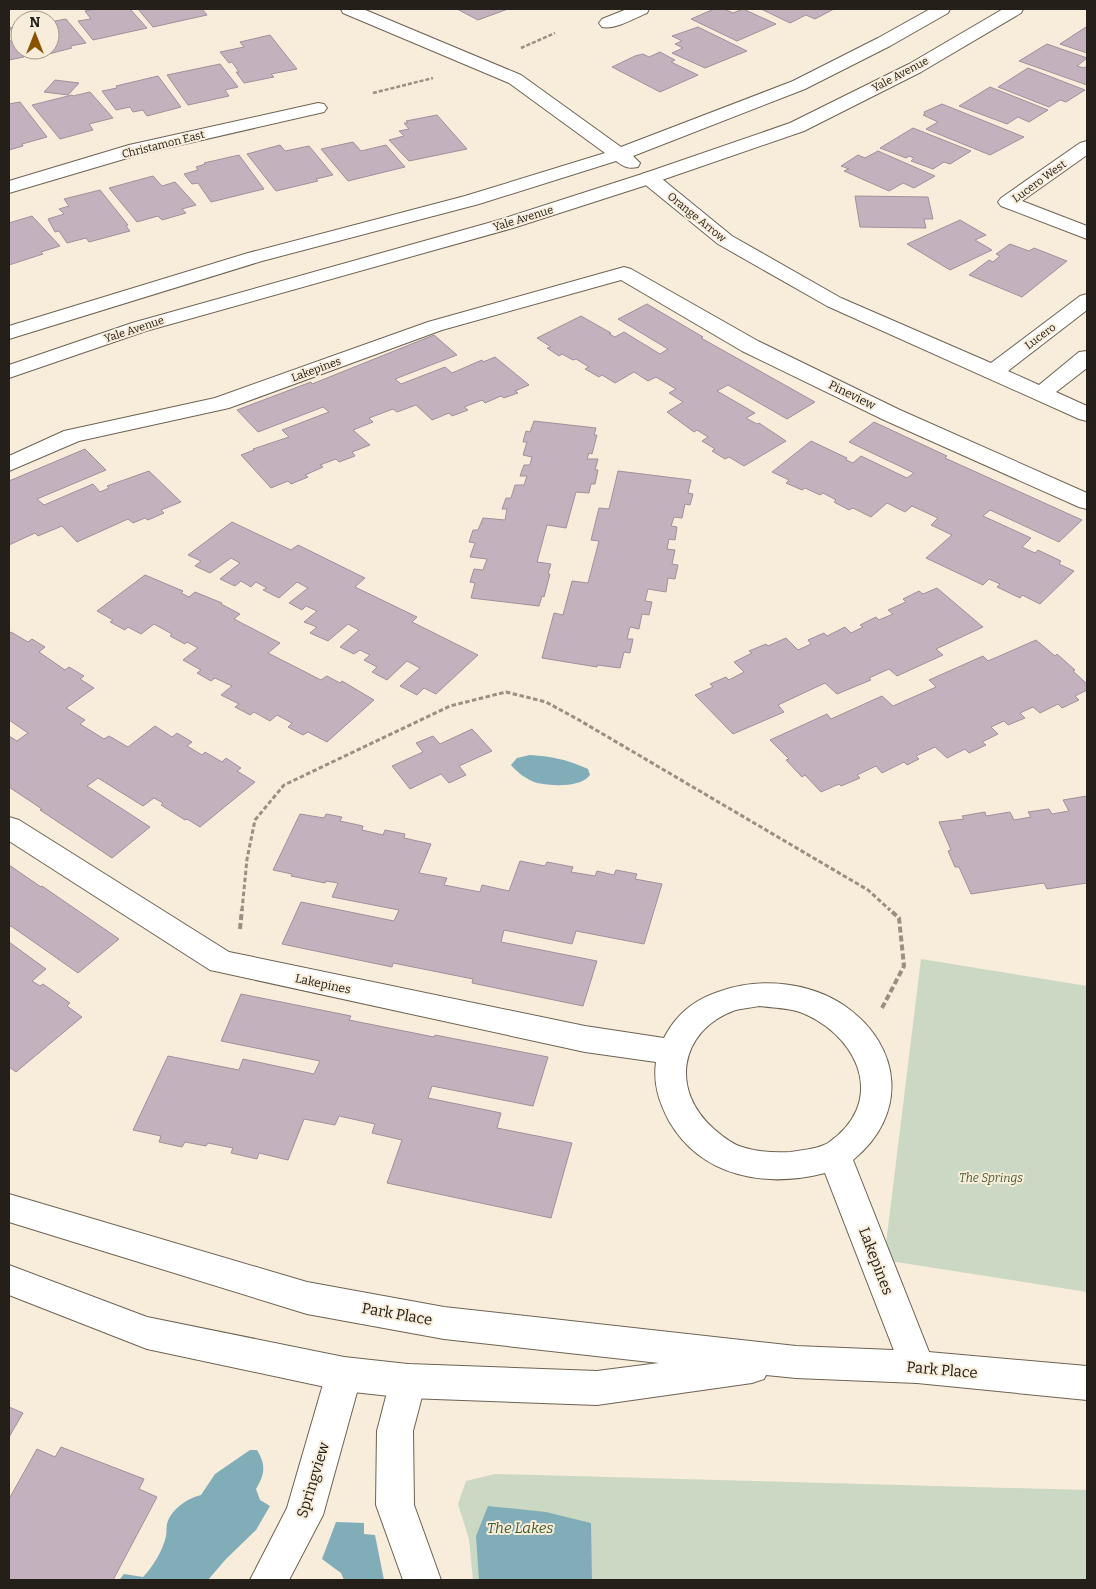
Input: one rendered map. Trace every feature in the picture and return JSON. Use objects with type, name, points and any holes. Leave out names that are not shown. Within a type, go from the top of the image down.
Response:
[{"type":"street","name":"Orange Arrow","points":[[349,9],[515,79],[620,154],[725,240],[834,302],[1087,414]]},
{"type":"street","points":[[608,23],[641,9]]},
{"type":"street","points":[[9,333],[255,257],[472,200],[620,154],[799,85],[884,42],[942,9]]},
{"type":"street","name":"Yale Avenue","points":[[9,372],[139,327],[506,224],[649,178],[797,127],[915,68],[1015,9]]},
{"type":"street","name":"Christamon East","points":[[9,187],[136,149],[318,108]]},
{"type":"street","name":"Lucero West","points":[[1087,147],[1008,202],[1087,233]]},
{"type":"street","name":"Lakepines","points":[[9,464],[72,436],[220,403],[435,326],[624,273]]},
{"type":"street","name":"Pineview","points":[[624,273],[750,346],[892,415],[1087,502]]},
{"type":"street","name":"Lucero","points":[[993,372],[1087,300]]},
{"type":"street","points":[[1042,393],[1087,356]]},
{"type":"street","name":"Lakepines","points":[[9,826],[221,962],[585,1039],[672,1052]]},
{"type":"street","points":[[759,994],[789,997],[819,1006],[844,1022],[864,1044],[875,1068],[877,1095],[869,1120],[853,1142],[835,1156],[794,1166],[758,1165],[725,1154],[696,1134],[677,1109],[668,1080],[672,1052],[684,1030],[704,1011],[730,999],[759,994]]},
{"type":"street","name":"Lakepines","points":[[835,1156],[917,1367]]},
{"type":"street","name":"Park Place","points":[[9,1208],[306,1298],[444,1322],[796,1362],[917,1367],[1087,1383]]},
{"type":"street","name":"Park Place","points":[[9,1280],[147,1333],[344,1374],[408,1381],[597,1388],[796,1362]]},
{"type":"street","name":"Springview","points":[[269,1580],[304,1515],[344,1374]]},
{"type":"street","points":[[408,1381],[394,1431],[395,1505],[422,1580]]},
{"type":"path","points":[[514,51],[554,33]]},
{"type":"path","points":[[373,93],[440,76]]},
{"type":"path","points":[[221,962],[242,928],[247,859],[255,820],[284,785],[450,706],[506,692],[546,702],[579,720],[868,890],[899,918],[904,966],[864,1044]]},
{"type":"green space","name":"The Springs","points":[[921,959],[1087,986],[1087,1292],[884,1260]]},
{"type":"green space","name":"The Lakes","points":[[495,1474],[1087,1490],[1087,1580],[473,1580],[469,1539],[458,1504],[466,1481]]},
{"type":"water","points":[[530,755],[552,757],[573,763],[588,769],[590,775],[580,782],[573,784],[550,785],[537,783],[523,776],[511,765],[517,758]]},
{"type":"water","points":[[250,1450],[257,1450],[262,1460],[263,1474],[256,1489],[260,1500],[270,1506],[256,1530],[226,1559],[208,1580],[119,1580],[124,1574],[143,1577],[160,1552],[165,1541],[167,1524],[176,1509],[201,1495],[215,1474]]},
{"type":"water","points":[[488,1506],[546,1512],[591,1523],[592,1580],[479,1580],[476,1536]]},
{"type":"water","points":[[336,1522],[364,1523],[364,1534],[375,1535],[384,1580],[344,1580],[341,1573],[322,1559]]},
{"type":"building","points":[[95,9],[130,9],[147,28],[93,40],[78,21],[91,19],[85,11]]},
{"type":"building","points":[[138,9],[202,9],[207,15],[153,27]]},
{"type":"building","points":[[457,9],[508,9],[478,20]]},
{"type":"building","points":[[714,9],[724,9],[733,13],[743,9],[776,24],[737,41],[691,19]]},
{"type":"building","points":[[761,9],[834,9],[815,19],[806,15],[790,23]]},
{"type":"building","points":[[66,19],[86,43],[70,46],[72,48],[60,51],[60,20]]},
{"type":"building","points":[[698,27],[747,51],[705,68],[672,53],[683,48],[675,44],[682,41],[672,36]]},
{"type":"building","points":[[1086,27],[1087,53],[1060,44]]},
{"type":"building","points":[[270,35],[297,69],[271,74],[274,77],[244,83],[232,62],[229,63],[220,52],[244,47],[240,42]]},
{"type":"building","points":[[9,39],[10,60],[9,60]]},
{"type":"building","points":[[1047,44],[1087,58],[1077,66],[1084,68],[1087,66],[1087,85],[1019,61]]},
{"type":"building","points":[[660,52],[675,60],[671,62],[698,75],[660,92],[612,67],[635,56],[643,54],[649,57]]},
{"type":"building","points":[[220,64],[238,87],[225,90],[229,96],[188,105],[167,75]]},
{"type":"building","points":[[1028,68],[1085,90],[1066,102],[1060,100],[1049,107],[998,87]]},
{"type":"building","points":[[158,76],[181,107],[147,116],[143,110],[133,112],[130,107],[116,110],[102,91],[117,88],[116,86]]},
{"type":"building","points":[[55,80],[79,83],[68,95],[44,92]]},
{"type":"building","points":[[990,87],[1048,110],[1029,122],[1018,117],[1007,124],[959,106]]},
{"type":"building","points":[[90,92],[113,118],[89,124],[93,130],[60,139],[32,105],[72,95]]},
{"type":"building","points":[[20,102],[47,137],[9,150],[9,104]]},
{"type":"building","points":[[942,104],[1024,137],[990,155],[926,129],[938,122],[923,115],[925,114],[924,112]]},
{"type":"building","points":[[437,115],[467,149],[409,161],[389,140],[404,136],[399,131],[409,129],[404,123],[408,123],[406,121]]},
{"type":"building","points":[[913,128],[971,151],[950,164],[944,162],[933,169],[911,161],[914,158],[909,156],[906,158],[880,148]]},
{"type":"building","points":[[353,142],[361,151],[386,145],[405,167],[348,181],[321,149]]},
{"type":"building","points":[[280,145],[285,151],[309,146],[333,175],[316,179],[318,181],[276,191],[247,154]]},
{"type":"building","points":[[878,151],[935,176],[914,188],[903,183],[889,191],[844,171],[849,169],[841,166],[858,155],[865,158]]},
{"type":"building","points":[[239,155],[264,189],[211,202],[198,183],[192,184],[184,174],[198,170],[196,167],[204,163]]},
{"type":"building","points":[[153,176],[162,186],[175,182],[196,205],[182,209],[186,213],[162,220],[158,216],[137,222],[109,188]]},
{"type":"building","points":[[100,190],[128,225],[126,226],[130,231],[89,242],[86,238],[67,243],[59,231],[55,232],[48,219],[64,214],[59,209],[69,206],[64,199]]},
{"type":"building","points":[[855,196],[928,197],[933,219],[924,219],[926,228],[860,227]]},
{"type":"building","points":[[32,216],[60,246],[41,252],[43,254],[9,265],[9,223]]},
{"type":"building","points":[[960,220],[986,235],[975,240],[992,250],[950,270],[907,244]]},
{"type":"building","points":[[1010,244],[1029,251],[1034,248],[1067,261],[1022,297],[969,275],[989,260],[993,262],[1000,256],[996,254]]},
{"type":"building","points":[[647,304],[703,337],[701,338],[815,402],[787,419],[728,385],[717,391],[755,413],[746,418],[757,424],[759,423],[786,441],[744,466],[729,457],[725,459],[712,451],[715,449],[702,441],[708,437],[697,430],[694,432],[667,412],[683,402],[669,393],[676,389],[656,377],[648,381],[634,372],[615,383],[602,375],[599,377],[585,369],[589,367],[576,359],[573,360],[562,354],[559,356],[547,348],[551,347],[537,338],[581,316],[615,337],[624,332],[660,354],[668,349],[618,319]]},
{"type":"building","points":[[434,335],[457,355],[395,379],[401,384],[445,367],[452,373],[482,360],[483,362],[495,357],[529,385],[515,391],[518,393],[504,398],[501,396],[485,403],[482,400],[464,407],[468,410],[452,416],[449,413],[432,420],[416,405],[397,412],[393,409],[369,418],[373,422],[353,430],[370,445],[352,452],[355,456],[339,462],[336,459],[320,465],[323,467],[305,475],[308,477],[291,484],[288,481],[271,488],[241,455],[289,437],[282,430],[329,412],[323,407],[258,432],[237,410],[311,382],[312,384]]},
{"type":"building","points":[[534,421],[596,428],[594,435],[597,435],[592,454],[589,453],[587,459],[598,459],[595,470],[598,470],[595,484],[591,484],[589,493],[576,492],[566,528],[547,525],[537,562],[551,564],[544,597],[542,596],[539,606],[471,598],[475,583],[470,582],[474,569],[483,570],[487,559],[470,557],[475,543],[469,542],[473,530],[478,530],[483,518],[505,520],[507,509],[502,509],[506,498],[511,498],[515,485],[524,485],[527,476],[520,476],[524,465],[530,465],[532,457],[523,455],[527,442],[523,442],[526,431],[530,432]]},
{"type":"building","points":[[874,422],[947,456],[945,458],[1082,520],[1059,542],[990,510],[983,516],[1031,538],[1022,547],[1035,553],[1038,550],[1061,561],[1059,564],[1074,571],[1040,604],[1022,595],[1020,598],[997,587],[1000,584],[989,579],[983,585],[926,558],[952,535],[931,525],[938,518],[912,506],[905,512],[887,503],[871,517],[853,508],[849,510],[834,502],[836,500],[823,493],[820,495],[805,488],[802,490],[786,483],[789,480],[772,472],[811,441],[847,458],[846,460],[853,463],[861,456],[907,478],[914,473],[849,442]]},
{"type":"building","points":[[85,449],[106,470],[37,499],[44,505],[93,484],[100,492],[109,488],[107,486],[149,471],[181,502],[161,510],[164,513],[148,520],[145,518],[133,523],[128,519],[77,542],[62,526],[38,536],[35,533],[9,545],[9,481]]},
{"type":"building","points":[[618,471],[691,480],[688,493],[693,494],[690,505],[685,504],[682,518],[674,517],[671,526],[677,527],[675,540],[669,539],[667,549],[675,550],[672,564],[678,565],[675,579],[668,578],[666,592],[648,589],[645,601],[652,602],[649,615],[642,614],[639,629],[630,627],[627,639],[633,639],[630,653],[624,652],[620,668],[597,665],[597,667],[542,658],[554,613],[563,615],[572,581],[588,583],[599,541],[591,540],[599,508],[609,509]]},
{"type":"building","points":[[232,522],[291,550],[298,545],[365,578],[355,587],[417,617],[412,622],[478,655],[436,694],[424,688],[417,695],[400,686],[420,668],[407,661],[387,680],[372,672],[377,667],[364,660],[370,655],[360,650],[354,654],[340,647],[359,630],[348,624],[328,641],[310,633],[317,627],[304,622],[317,611],[306,606],[302,610],[289,603],[308,588],[297,582],[279,598],[263,590],[267,588],[256,582],[251,587],[241,581],[235,586],[220,579],[240,563],[231,558],[210,573],[195,566],[201,561],[188,555]]},
{"type":"building","points":[[145,575],[183,591],[181,593],[189,597],[195,592],[222,603],[240,614],[234,619],[280,643],[268,653],[321,680],[327,676],[340,683],[342,681],[374,700],[327,742],[308,732],[303,735],[288,727],[292,723],[277,715],[270,721],[254,712],[250,715],[235,707],[239,704],[221,695],[232,686],[215,678],[211,681],[197,673],[201,670],[183,660],[198,648],[170,636],[172,634],[154,624],[141,634],[128,627],[125,630],[110,622],[113,620],[97,611]]},
{"type":"building","points":[[937,588],[983,627],[936,649],[943,655],[897,676],[889,669],[869,678],[871,680],[837,694],[825,683],[778,705],[784,712],[733,734],[695,695],[713,687],[710,684],[726,677],[729,680],[744,672],[734,662],[752,653],[749,651],[766,644],[768,646],[786,638],[798,650],[811,644],[808,640],[824,633],[827,636],[845,627],[851,633],[863,627],[860,625],[876,617],[879,620],[893,614],[888,610],[906,602],[903,599],[919,591],[923,594]]},
{"type":"building","points":[[11,632],[28,642],[32,639],[45,647],[39,652],[65,670],[69,667],[84,676],[80,679],[94,688],[66,708],[85,720],[80,724],[104,739],[109,736],[128,747],[155,726],[172,737],[177,733],[192,742],[187,746],[202,755],[205,752],[222,762],[226,758],[241,768],[237,771],[255,782],[200,827],[161,805],[163,803],[154,798],[143,806],[98,778],[87,786],[150,827],[112,858],[9,787],[9,736],[17,741],[28,733],[9,720],[9,634]]},
{"type":"building","points":[[1036,640],[1055,656],[1057,654],[1075,670],[1073,671],[1087,684],[1087,690],[1075,696],[1079,700],[1062,708],[1058,704],[1040,713],[1033,707],[1020,713],[1025,718],[1008,725],[1004,721],[991,727],[998,734],[982,742],[986,745],[969,753],[965,749],[947,758],[935,747],[916,756],[919,759],[907,765],[904,762],[882,773],[876,766],[857,775],[860,778],[821,792],[805,775],[802,777],[786,760],[789,759],[770,740],[827,714],[831,719],[882,696],[893,706],[936,687],[929,680],[983,656],[988,661]]},
{"type":"building","points":[[472,729],[492,751],[459,766],[466,775],[449,783],[441,774],[410,789],[392,766],[423,752],[416,743],[433,736],[440,744]]},
{"type":"building","points":[[1087,796],[1087,883],[1047,889],[1044,883],[971,894],[959,867],[955,867],[948,851],[951,850],[939,822],[964,819],[962,816],[985,812],[986,816],[1010,812],[1014,820],[1031,817],[1028,812],[1049,809],[1052,814],[1069,811],[1063,800]]},
{"type":"building","points":[[300,814],[324,818],[326,814],[342,817],[340,821],[363,826],[362,830],[383,835],[385,830],[405,834],[404,838],[431,844],[419,873],[447,878],[444,885],[480,892],[482,885],[509,891],[520,861],[545,866],[547,862],[573,867],[571,872],[595,876],[597,871],[614,875],[616,870],[637,874],[635,879],[662,884],[644,944],[576,931],[572,944],[504,930],[501,942],[597,961],[583,1006],[472,983],[473,979],[393,963],[392,967],[282,944],[301,902],[394,921],[399,910],[332,897],[338,883],[326,881],[325,883],[273,870]]},
{"type":"building","points":[[9,865],[119,939],[78,973],[11,926],[9,927]]},
{"type":"building","points":[[9,942],[46,969],[32,981],[40,986],[43,984],[70,1003],[67,1006],[82,1017],[16,1072],[9,1067]]},
{"type":"building","points":[[241,994],[351,1016],[349,1020],[548,1057],[533,1106],[432,1086],[428,1098],[501,1113],[497,1128],[572,1143],[551,1218],[387,1183],[402,1140],[372,1133],[375,1124],[339,1116],[335,1125],[304,1119],[288,1160],[259,1153],[257,1159],[231,1153],[233,1148],[208,1143],[206,1146],[185,1142],[182,1147],[159,1142],[161,1136],[133,1130],[168,1056],[239,1070],[243,1059],[314,1074],[320,1061],[221,1041]]},
{"type":"building","points":[[9,1407],[23,1413],[9,1437]]},
{"type":"building","points":[[61,1447],[144,1479],[139,1489],[157,1497],[113,1580],[9,1580],[9,1499],[37,1449],[55,1457]]}]
